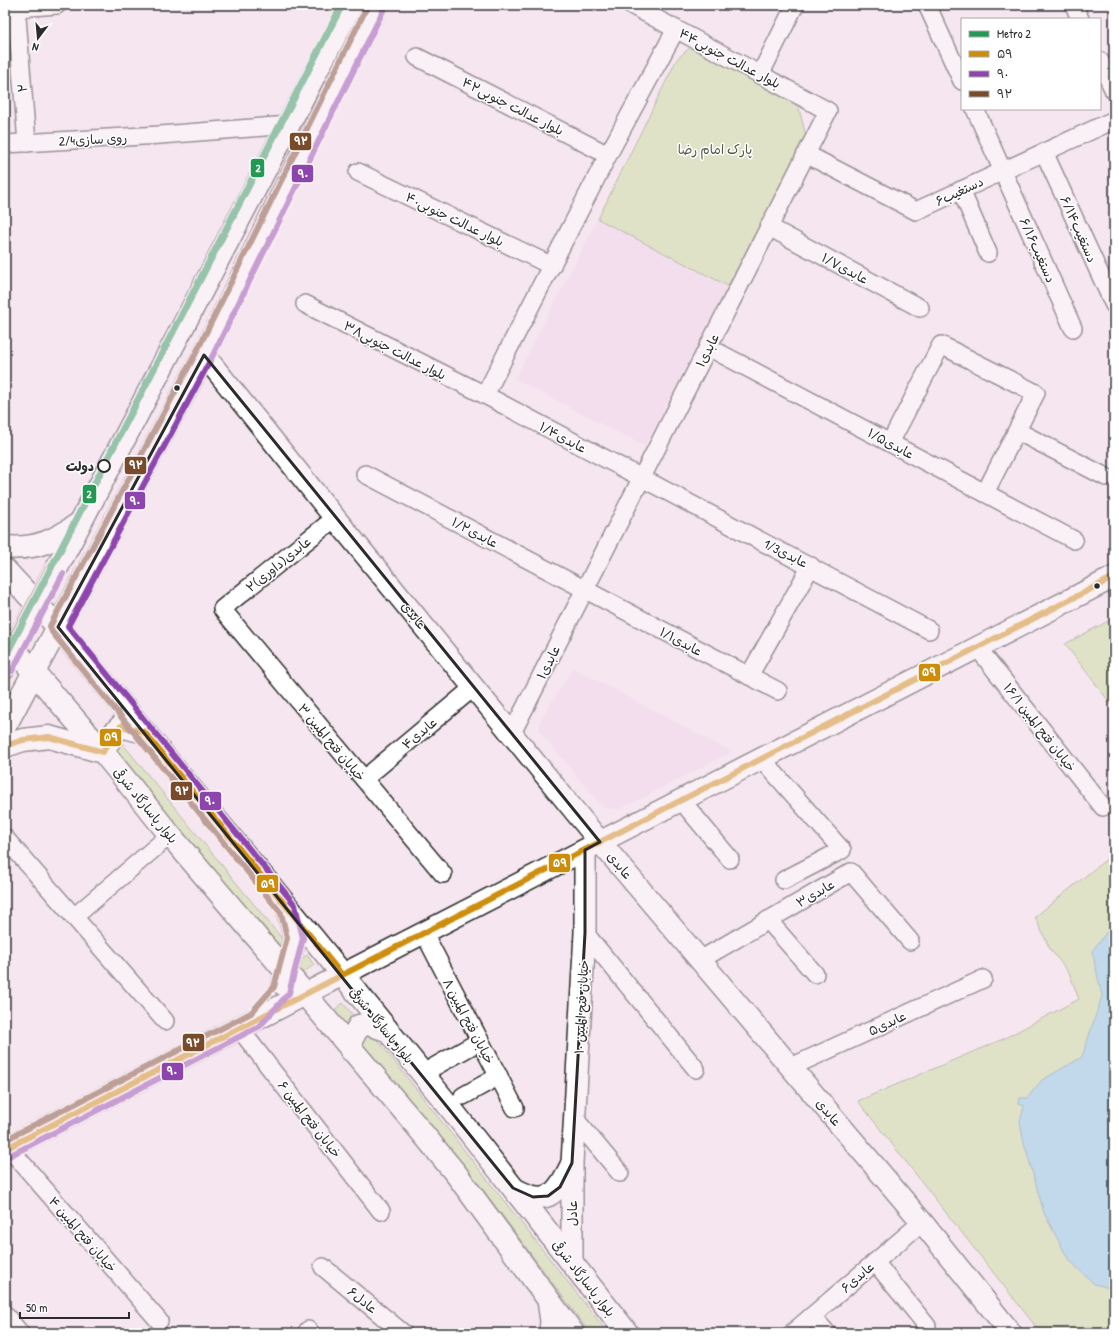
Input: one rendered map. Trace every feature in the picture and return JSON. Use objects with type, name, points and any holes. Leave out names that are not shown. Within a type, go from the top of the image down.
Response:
[{"type":"main road","points":[[8,652],[38,604],[351,5]]},
{"type":"main road","points":[[5,726],[204,355],[377,5]]},
{"type":"main road","points":[[336,36],[356,47]]},
{"type":"main road","points":[[5,547],[21,549],[43,544],[61,536],[80,523]]},
{"type":"main road","name":"بلوار پاسارگاد شرقی","points":[[5,570],[58,627],[387,1030],[514,1188],[627,1333]]},
{"type":"main road","name":"بلوار پاسارگاد شرقی","points":[[8,652],[34,672],[103,752],[170,835],[305,994]]},
{"type":"main road","points":[[5,746],[23,740],[49,737],[103,752],[112,734],[121,726],[144,732]]},
{"type":"main road","points":[[248,1024],[282,991],[295,938],[288,909]]},
{"type":"main road","points":[[6,1148],[305,994],[456,1175],[573,1333]]},
{"type":"main road","points":[[351,1050],[352,1040],[359,1026],[368,1024],[376,1025],[387,1030]]},
{"type":"street","points":[[13,8],[57,5]]},
{"type":"street","name":"بلوار عدالت جنوبی۴۴","points":[[631,5],[828,111]]},
{"type":"street","points":[[760,75],[795,5]]},
{"type":"street","points":[[927,5],[961,79]]},
{"type":"street","points":[[1074,5],[1080,18]]},
{"type":"street","name":"۲","points":[[13,8],[27,143]]},
{"type":"street","points":[[485,395],[608,155],[676,29]]},
{"type":"street","name":"بلوار عدالت جنوبی۴۲","points":[[417,57],[608,155]]},
{"type":"street","points":[[1101,63],[1114,91]]},
{"type":"street","name":"دستغیب۶/۱۶","points":[[975,110],[1073,328]]},
{"type":"street","name":"۱عابدی","points":[[585,590],[828,111]]},
{"type":"street","name":"دستغیب۶","points":[[806,154],[916,211],[1114,120]]},
{"type":"street","name":"روی سازی2/4","points":[[5,144],[160,135],[289,125]]},
{"type":"street","name":"دستغیب۶/۱۴","points":[[1044,152],[1114,305]]},
{"type":"street","name":"بلوار عدالت جنوبی۴۰","points":[[358,172],[552,266]]},
{"type":"street","points":[[961,190],[988,253]]},
{"type":"street","name":"عابدی۱/۷","points":[[769,227],[920,308]]},
{"type":"street","name":"بلوار عدالت جنوبی۳۸","points":[[305,304],[485,395]]},
{"type":"street","points":[[890,443],[941,345],[1036,393],[986,493]]},
{"type":"street","name":"عابدی۱/۵","points":[[708,347],[1074,540]]},
{"type":"street","name":"عابدی","points":[[204,355],[512,734],[592,846],[700,960],[922,1222],[1011,1333]]},
{"type":"street","name":"عابدی۱/۴","points":[[485,395],[642,479]]},
{"type":"street","points":[[1017,431],[1106,477]]},
{"type":"street","name":"عابدی۱/۲","points":[[365,474],[585,590]]},
{"type":"street","name":"عابدی1/3","points":[[642,479],[811,566],[929,630]]},
{"type":"street","name":"۲عابدی(داوری)","points":[[222,609],[335,518]]},
{"type":"street","points":[[749,676],[811,566]]},
{"type":"street","points":[[305,994],[977,647],[1112,581]]},
{"type":"street","name":"عابدی۱/۱","points":[[585,590],[778,691]]},
{"type":"street","name":"عابدی۱","points":[[512,734],[585,590]]},
{"type":"street","name":"خیابان فتح المبین ۳","points":[[222,609],[443,874]]},
{"type":"street","name":"خیابان فتح المبین ۱۶/۱","points":[[977,647],[1103,806]]},
{"type":"street","name":"عابدی۴","points":[[364,779],[474,687]]},
{"type":"street","points":[[762,759],[842,850],[784,880]]},
{"type":"street","points":[[681,800],[730,859]]},
{"type":"street","points":[[74,917],[170,835]]},
{"type":"street","points":[[5,838],[165,1021]]},
{"type":"street","name":"خیابان فتح المبین ۱۰","points":[[572,1163],[585,932],[592,846]]},
{"type":"street","name":"عابدی۳","points":[[700,960],[851,872],[910,941]]},
{"type":"street","points":[[768,920],[816,974]]},
{"type":"street","points":[[585,932],[696,1069]]},
{"type":"street","name":"خیابان فتح المبین ۸","points":[[424,933],[515,1108]]},
{"type":"street","name":"عابدی۵","points":[[791,1067],[983,979]]},
{"type":"street","name":"خیابان فتح المبین ۶","points":[[248,1024],[381,1211]]},
{"type":"street","points":[[432,1068],[480,1041]]},
{"type":"street","points":[[463,1096],[498,1076]]},
{"type":"street","points":[[574,1119],[620,1172]]},
{"type":"street","name":"خیابان فتح المبین ۴","points":[[6,1148],[159,1321]]},
{"type":"street","points":[[514,1188],[533,1197],[548,1196],[560,1187],[572,1163]]},
{"type":"street","name":"عادل","points":[[572,1163],[572,1262]]},
{"type":"street","name":"عابدی۶","points":[[792,1333],[922,1222]]},
{"type":"street","points":[[875,1262],[927,1326]]},
{"type":"street","name":"عادل۶","points":[[323,1267],[403,1333]]},
{"type":"street","points":[[548,1300],[552,1321],[550,1333]]},
{"type":"street","points":[[5,1315],[20,1333]]},
{"type":"street","points":[[812,1316],[828,1333]]},
{"type":"highlighted area","points":[[204,355],[600,842],[585,850],[585,933],[572,1163],[560,1187],[548,1196],[533,1197],[513,1188],[58,627]]},
{"type":"shaded area","points":[[598,219],[728,286],[645,446],[515,379]]},
{"type":"shaded area","points":[[573,668],[731,752],[620,809],[604,808],[540,732],[540,721]]},
{"type":"green space","name":"پارک امام رضا","points":[[692,46],[798,105],[806,136],[728,286],[598,219],[677,59]]},
{"type":"green space","points":[[1114,618],[1114,708],[1065,644]]},
{"type":"green space","points":[[106,730],[122,743],[288,946],[285,956],[101,741]]},
{"type":"green space","points":[[1114,853],[1114,1333],[1041,1333],[858,1101],[1003,1039],[1079,999],[1069,973],[1050,949],[1035,917]]},
{"type":"green space","points":[[307,955],[314,965],[302,973],[295,963]]},
{"type":"green space","points":[[343,1003],[357,1020],[346,1029],[332,1012]]},
{"type":"green space","points":[[372,1033],[608,1333],[590,1333],[484,1191],[367,1049],[361,1046],[359,1037]]},
{"type":"water","points":[[1114,923],[1114,1289],[1094,1284],[1068,1259],[1044,1213],[1023,1139],[1020,1122],[1024,1106],[1019,1104],[1020,1098],[1027,1098],[1042,1080],[1082,1057],[1102,996],[1092,951]]},
{"type":"metro line","name":"2","points":[[5,657],[342,5]]},
{"type":"transit line","name":"۹۲","points":[[5,1140],[251,1013],[274,987],[287,938],[281,913],[52,632],[50,626],[197,351],[368,5]]},
{"type":"transit line","name":"۹۰","points":[[9,1156],[260,1026],[289,993],[303,938],[295,905],[68,626],[211,359],[384,9]]},
{"type":"transit line","name":"۹۲","points":[[5,650],[49,566]]},
{"type":"transit line","name":"۹۰","points":[[12,671],[63,574]]},
{"type":"transit line","name":"۵۹","points":[[5,1149],[1114,577]]},
{"type":"transit line","name":"۵۹","points":[[5,746],[23,740],[49,737],[103,752],[112,735],[121,726],[144,732],[342,975]]},
{"type":"place","name":"دولت","points":[[104,466]]}]
